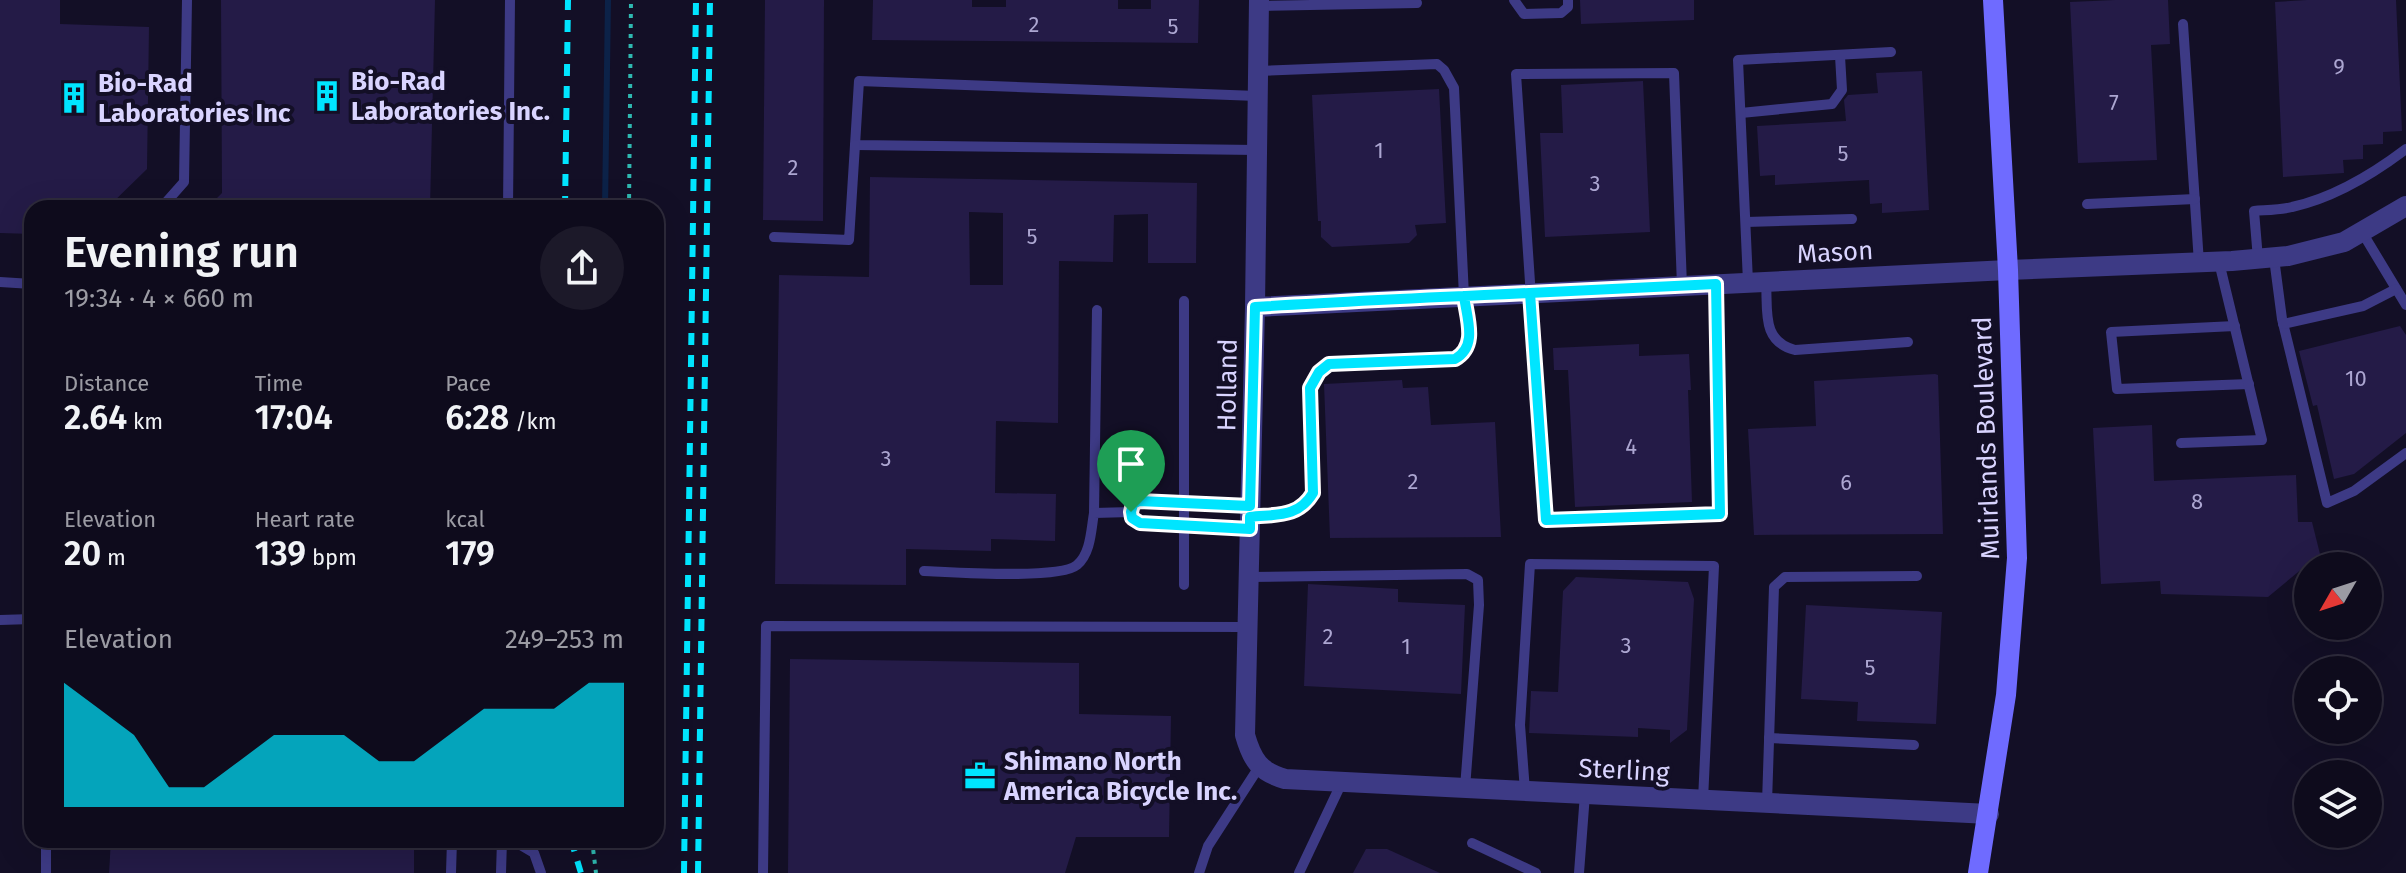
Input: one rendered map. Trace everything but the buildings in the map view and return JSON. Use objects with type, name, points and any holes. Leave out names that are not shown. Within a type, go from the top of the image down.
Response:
[{"type":"main road","name":"Muirlands Boulevard","points":[[1978,873],[2006,695],[2017,558],[2008,270],[1993,0]]},
{"type":"street","name":"Holland","points":[[1258,3],[1245,735],[1250,755],[1259,767]]},
{"type":"street","name":"Mason","points":[[1255,307],[2266,258],[2344,242],[2406,206]]},
{"type":"street","name":"Sterling","points":[[1259,767],[1285,779],[1989,814]]},
{"type":"lane","points":[[168,200],[184,182],[187,0]]},
{"type":"lane","points":[[508,200],[510,0]]},
{"type":"lane","points":[[1514,0],[1524,14],[1561,13],[1568,7],[1568,0]]},
{"type":"lane","points":[[1258,3],[1417,3]]},
{"type":"lane","points":[[2181,443],[2262,440],[2235,326],[2209,262],[2195,199],[2183,24]]},
{"type":"lane","points":[[1891,52],[1738,60],[1746,222],[1769,332],[1780,346],[1795,350],[1908,342]]},
{"type":"lane","points":[[1741,113],[1832,104],[1842,90],[1840,56]]},
{"type":"lane","points":[[1250,517],[1184,503],[1139,501],[1133,504],[1131,512],[1132,518],[1140,523],[1184,525],[1296,512],[1306,506],[1313,493],[1310,388],[1319,372],[1329,364],[1455,359],[1465,354],[1470,343],[1464,296],[1454,88],[1444,70],[1437,64],[1258,71]]},
{"type":"lane","points":[[1682,286],[1674,73],[1516,74],[1546,520],[1720,514],[1716,284]]},
{"type":"lane","points":[[774,237],[849,240],[859,81],[1257,96]]},
{"type":"lane","points":[[855,145],[1257,150]]},
{"type":"lane","points":[[2406,149],[2376,171],[2322,197],[2292,207],[2254,211],[2327,503],[2354,491],[2406,453]]},
{"type":"lane","points":[[2087,204],[2195,199]]},
{"type":"lane","points":[[1746,222],[1852,219]]},
{"type":"lane","points":[[2362,232],[2406,305]]},
{"type":"lane","points":[[0,282],[24,284]]},
{"type":"lane","points":[[2283,324],[2363,306],[2396,289]]},
{"type":"lane","points":[[1184,301],[1184,585]]},
{"type":"lane","points":[[924,571],[1055,574],[1077,565],[1088,548],[1094,513],[1097,310]]},
{"type":"lane","points":[[2235,326],[2111,332],[2117,389],[2249,384]]},
{"type":"lane","points":[[1094,513],[1131,512]]},
{"type":"lane","points":[[1525,791],[1520,725],[1530,564],[1714,566],[1703,800]]},
{"type":"lane","points":[[1248,577],[1467,574],[1478,580],[1479,605],[1465,788]]},
{"type":"lane","points":[[1767,803],[1774,587],[1785,577],[1917,576]]},
{"type":"lane","points":[[0,620],[24,619]]},
{"type":"lane","points":[[763,873],[766,626],[1247,627]]},
{"type":"lane","points":[[1769,738],[1914,745]]},
{"type":"lane","points":[[1199,873],[1208,846],[1259,767]]},
{"type":"lane","points":[[1299,873],[1342,782]]},
{"type":"lane","points":[[1579,873],[1585,794]]},
{"type":"lane","points":[[1472,843],[1536,873]]},
{"type":"lane","points":[[46,848],[46,873]]},
{"type":"lane","points":[[451,873],[452,848]]},
{"type":"lane","points":[[501,873],[502,848]]},
{"type":"lane","points":[[526,848],[534,853],[541,873]]},
{"type":"path","points":[[629,200],[631,0]]},
{"type":"path","points":[[593,848],[596,873]]},
{"type":"waterway","points":[[605,200],[608,0]]},
{"type":"railway","points":[[565,200],[568,0]]},
{"type":"railway","points":[[684,873],[696,0]]},
{"type":"railway","points":[[698,873],[710,0]]},
{"type":"railway","points":[[573,848],[581,873]]},
{"type":"place","name":"Bio-Rad Laboratories Inc.","points":[[327,96]]},
{"type":"place","name":"Bio-Rad Laboratories Inc","points":[[74,98]]},
{"type":"place","name":"Shimano North America Bicycle Inc.","points":[[980,776]]},
{"type":"route","points":[[1131,512],[1132,518],[1140,523],[1250,529],[1250,517],[1296,512],[1306,506],[1313,493],[1310,388],[1319,372],[1329,364],[1455,359],[1465,354],[1470,343],[1464,296],[1716,284],[1720,514],[1546,520],[1530,293],[1464,296],[1255,307],[1250,506],[1139,501],[1133,504],[1131,512]]}]
